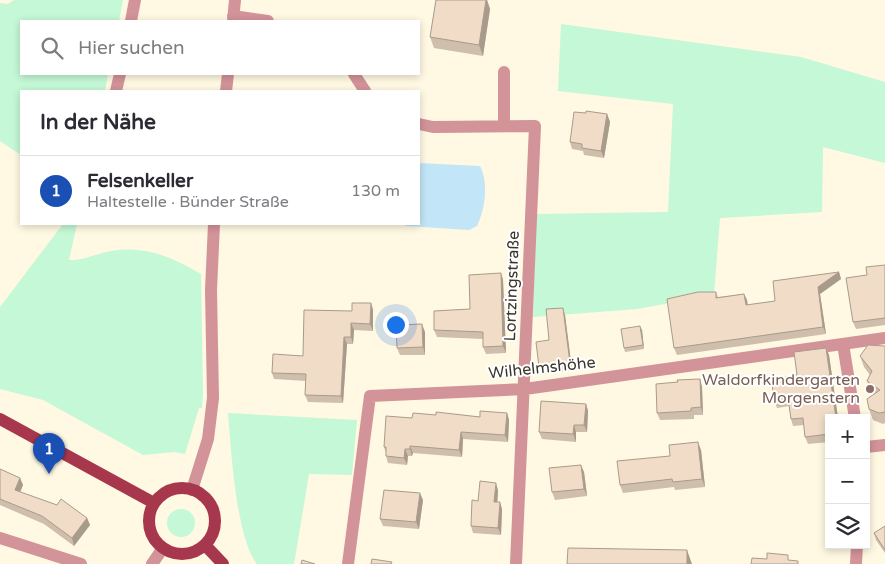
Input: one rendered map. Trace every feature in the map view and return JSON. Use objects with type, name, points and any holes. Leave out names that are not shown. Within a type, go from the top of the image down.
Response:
[{"type":"main road","points":[[0,419],[154,503]]},
{"type":"main road","points":[[178,488],[192,490],[204,497],[212,508],[215,520],[212,533],[205,545],[196,551],[185,554],[173,553],[162,548],[154,539],[149,528],[149,515],[154,503],[164,493],[178,488]]},
{"type":"main road","points":[[205,545],[223,564]]},
{"type":"street","points":[[131,20],[135,0]]},
{"type":"street","points":[[234,0],[233,19],[250,20]]},
{"type":"street","points":[[504,72],[504,126]]},
{"type":"street","points":[[116,90],[120,75]]},
{"type":"street","points":[[226,90],[228,75]]},
{"type":"street","name":"Lortzingstraße","points":[[420,124],[433,126],[535,126],[516,564]]},
{"type":"street","points":[[192,490],[208,439],[213,398],[212,290],[214,225]]},
{"type":"street","name":"Wilhelmshöhe","points":[[348,564],[370,396],[525,389],[885,338]]},
{"type":"street","points":[[844,344],[854,414]]},
{"type":"street","points":[[870,446],[885,444]]},
{"type":"street","points":[[0,538],[81,564]]},
{"type":"street","points":[[152,564],[162,548]]},
{"type":"street","points":[[856,564],[857,549]]},
{"type":"green space","points":[[14,0],[123,0],[119,20],[20,20],[20,75],[108,75],[105,90],[20,90],[20,154],[0,141],[0,3],[8,4]]},
{"type":"green space","points":[[561,24],[801,57],[885,82],[885,163],[823,147],[822,212],[720,218],[714,295],[637,309],[533,317],[536,214],[668,212],[673,104],[558,91]]},
{"type":"green space","points":[[62,225],[77,225],[69,260],[82,259],[119,250],[144,251],[167,257],[201,274],[202,408],[199,408],[185,454],[174,452],[143,455],[43,400],[0,389],[0,307]]},
{"type":"green space","points":[[228,413],[357,420],[352,475],[309,474],[294,564],[257,564],[250,551],[239,514]]},
{"type":"green space","points":[[181,509],[191,513],[195,523],[191,533],[181,537],[171,533],[167,523],[171,513]]},
{"type":"water","points":[[420,163],[480,166],[483,173],[485,196],[477,226],[469,230],[404,225],[420,225]]},
{"type":"building","points":[[436,0],[486,0],[479,45],[430,37]]},
{"type":"building","points":[[586,111],[607,114],[601,151],[582,148],[582,144],[570,142],[574,112],[586,113]]},
{"type":"building","points":[[885,265],[885,318],[853,322],[846,278],[867,275],[866,267]]},
{"type":"building","points":[[839,272],[818,287],[823,327],[674,348],[667,299],[698,292],[716,292],[716,298],[744,294],[746,305],[775,301],[773,281]]},
{"type":"building","points":[[501,273],[503,346],[483,347],[483,332],[434,330],[434,311],[470,309],[469,275]]},
{"type":"building","points":[[352,303],[371,303],[370,324],[351,323],[351,337],[344,337],[341,396],[305,395],[306,374],[272,373],[273,354],[303,356],[304,310],[352,311]]},
{"type":"building","points":[[563,308],[570,363],[539,367],[536,342],[549,340],[546,309]]},
{"type":"building","points":[[422,324],[423,347],[397,348],[396,325]]},
{"type":"building","points":[[640,326],[643,345],[624,348],[621,329]]},
{"type":"building","points":[[868,345],[885,346],[885,412],[879,413],[869,409],[867,399],[880,390],[867,381],[872,371],[860,356]]},
{"type":"building","points":[[826,348],[835,414],[825,414],[825,434],[805,437],[803,418],[791,419],[788,398],[774,400],[772,383],[786,382],[785,377],[797,375],[794,352]]},
{"type":"building","points":[[700,379],[701,407],[691,408],[691,411],[657,413],[656,384],[678,382],[677,380]]},
{"type":"building","points":[[541,401],[586,404],[584,425],[574,425],[573,434],[539,432]]},
{"type":"building","points":[[480,411],[507,413],[505,435],[461,432],[459,450],[410,446],[410,449],[405,449],[404,458],[386,456],[386,447],[384,447],[386,416],[412,418],[413,413],[436,415],[436,412],[480,417]]},
{"type":"building","points":[[698,442],[702,479],[673,482],[672,479],[620,485],[617,461],[670,456],[669,445]]},
{"type":"building","points":[[581,465],[584,489],[552,492],[549,468]]},
{"type":"building","points":[[0,469],[20,478],[15,490],[57,505],[61,499],[87,518],[72,538],[42,516],[0,499]]},
{"type":"building","points":[[480,481],[496,483],[494,502],[500,502],[498,528],[471,526],[472,500],[478,501]]},
{"type":"building","points":[[384,490],[420,493],[416,522],[380,519]]},
{"type":"building","points":[[885,526],[885,550],[874,533]]},
{"type":"building","points":[[568,548],[687,550],[687,564],[567,564]]},
{"type":"building","points":[[767,553],[788,555],[788,560],[798,561],[798,564],[751,564],[752,558],[767,559]]},
{"type":"building","points":[[372,559],[392,562],[391,564],[371,564]]},
{"type":"building","points":[[302,560],[315,564],[301,564]]},
{"type":"place","name":"Waldorfkindergarten Morgenstern","points":[[870,389]]},
{"type":"place","name":"Felsenkeller","points":[[49,474]]}]
